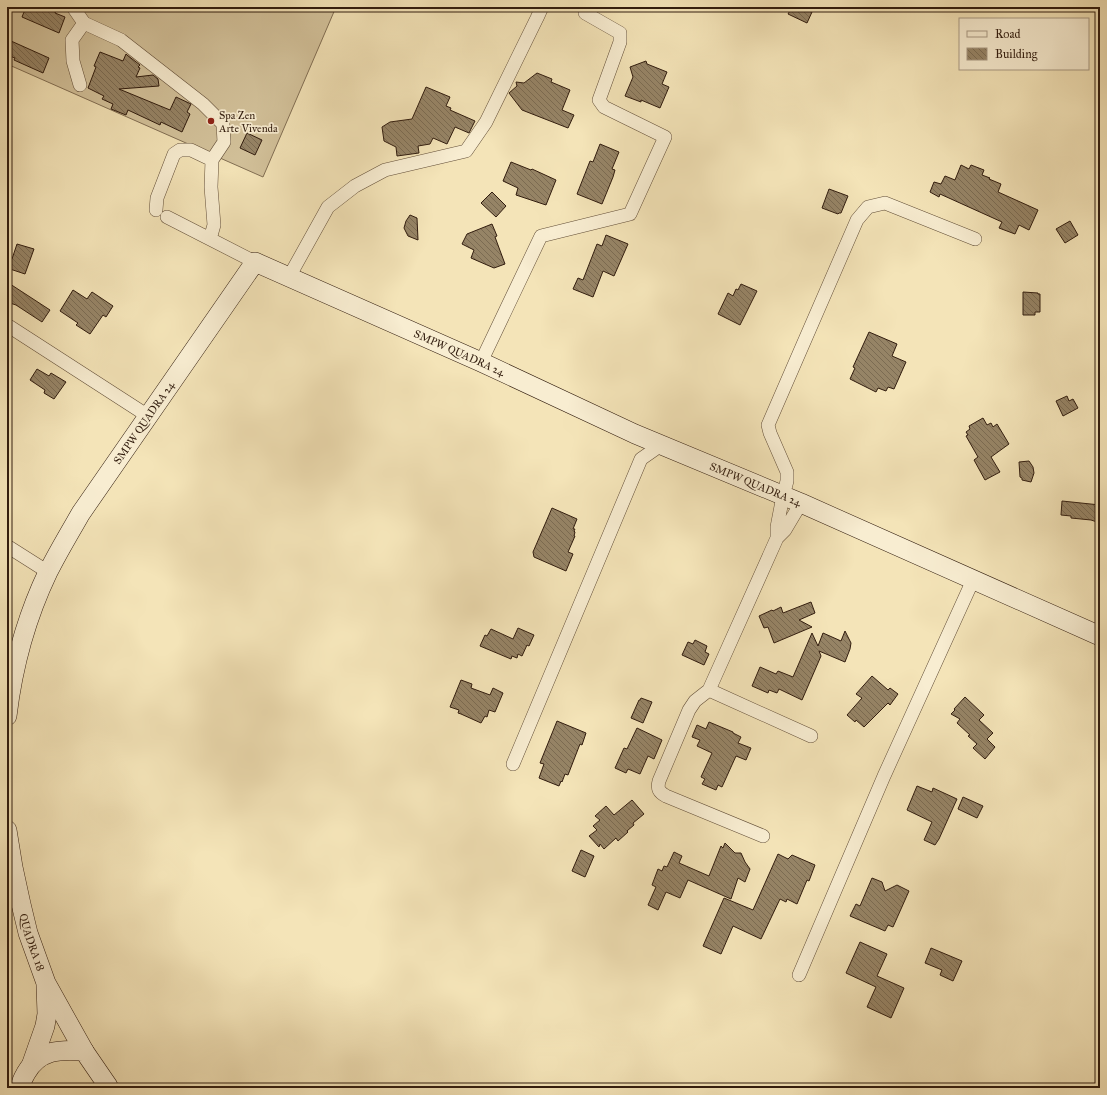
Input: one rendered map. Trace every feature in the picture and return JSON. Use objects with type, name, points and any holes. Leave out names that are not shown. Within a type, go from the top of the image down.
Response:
[{"type":"street","points":[[73,7],[84,23],[121,40],[204,104],[223,124],[224,142],[212,160],[211,187],[214,225],[210,239]]},
{"type":"street","points":[[289,277],[328,207],[355,186],[385,170],[466,151],[486,122],[542,7]]},
{"type":"street","points":[[481,362],[541,236],[630,214],[665,137],[604,107],[599,100],[620,42],[620,33],[585,13]]},
{"type":"street","points":[[80,85],[73,60],[72,40],[84,23]]},
{"type":"street","points":[[156,210],[157,198],[174,154],[180,150],[191,150],[212,160]]},
{"type":"street","points":[[777,538],[777,527],[787,481],[787,472],[768,425],[857,220],[868,207],[885,203],[975,239]]},
{"type":"street","points":[[167,217],[254,262]]},
{"type":"street","name":"SMPW QUADRA 24","points":[[11,666],[48,572],[82,513],[254,262],[481,362],[635,434],[801,503],[1100,636]]},
{"type":"street","points":[[7,326],[148,416]]},
{"type":"street","points":[[635,434],[641,459]]},
{"type":"street","points":[[512,764],[641,459],[661,445]]},
{"type":"street","points":[[763,836],[660,793],[658,790],[659,781],[689,710],[695,701],[709,690],[777,538],[785,530],[801,503]]},
{"type":"street","points":[[7,546],[48,572]]},
{"type":"street","points":[[799,975],[884,776],[973,580]]},
{"type":"street","points":[[7,716],[11,666]]},
{"type":"street","points":[[709,690],[811,736]]},
{"type":"street","name":"QUADRA 18","points":[[7,830],[20,904],[28,933],[46,983]]},
{"type":"street","points":[[46,983],[84,1051],[108,1087]]},
{"type":"street","points":[[18,1086],[32,1063],[45,1026],[47,1014],[46,983]]},
{"type":"street","points":[[32,1063],[44,1054],[52,1052],[71,1050],[84,1051]]},
{"type":"shaded area","name":"Spa Zen Arte Vivenda","points":[[7,7],[336,7],[263,177],[7,64]]},
{"type":"building","points":[[26,7],[58,7],[55,13],[65,17],[59,33],[22,17]]},
{"type":"building","points":[[792,7],[800,7],[812,12],[807,23],[788,14]]},
{"type":"building","points":[[11,41],[49,58],[43,73],[14,60],[15,58],[7,55]]},
{"type":"building","points":[[100,52],[123,61],[126,54],[140,65],[138,67],[140,68],[136,77],[153,75],[158,79],[159,86],[119,89],[170,110],[176,97],[191,104],[187,112],[190,114],[182,132],[161,122],[160,125],[128,110],[126,115],[111,109],[113,104],[102,99],[104,96],[88,88],[96,67],[94,66]]},
{"type":"building","points":[[646,61],[647,64],[667,72],[662,84],[669,87],[660,108],[641,100],[641,102],[625,96],[633,77],[630,67]]},
{"type":"building","points":[[537,73],[552,79],[551,82],[570,90],[562,110],[574,115],[568,128],[522,110],[509,93],[517,86],[516,82],[524,83]]},
{"type":"building","points":[[426,87],[450,97],[446,106],[451,108],[450,110],[475,121],[469,133],[455,127],[447,144],[433,138],[430,144],[418,146],[419,153],[397,156],[396,147],[384,141],[382,127],[390,122],[412,119]]},
{"type":"building","points":[[247,133],[262,140],[255,155],[240,148]]},
{"type":"building","points":[[600,144],[619,152],[612,169],[615,170],[613,177],[602,204],[577,194],[590,161],[593,162]]},
{"type":"building","points":[[511,162],[531,170],[532,169],[556,180],[546,205],[516,195],[518,188],[503,181]]},
{"type":"building","points":[[961,165],[969,169],[971,165],[984,170],[982,175],[1001,184],[998,192],[1038,210],[1029,230],[1019,225],[1015,234],[999,228],[1002,222],[940,194],[939,197],[930,192],[934,182],[941,184],[945,176],[955,180]]},
{"type":"building","points":[[829,189],[848,196],[841,213],[838,214],[822,208]]},
{"type":"building","points":[[492,192],[506,206],[496,217],[481,203]]},
{"type":"building","points":[[410,215],[417,218],[418,240],[408,236],[404,228]]},
{"type":"building","points":[[1070,221],[1078,235],[1065,243],[1056,229]]},
{"type":"building","points":[[492,224],[505,264],[494,268],[471,258],[474,250],[462,244],[467,234]]},
{"type":"building","points":[[606,235],[628,244],[614,276],[603,271],[593,297],[573,289],[578,278],[583,280],[597,244],[602,246]]},
{"type":"building","points":[[17,244],[34,249],[25,274],[7,268],[7,257],[12,259]]},
{"type":"building","points":[[7,282],[50,310],[42,322],[16,305],[7,302]]},
{"type":"building","points":[[741,284],[757,291],[740,325],[718,314],[728,293],[733,296],[736,289],[738,290]]},
{"type":"building","points":[[73,290],[87,299],[92,292],[113,306],[106,317],[103,315],[90,334],[76,325],[78,323],[60,311]]},
{"type":"building","points":[[1023,292],[1040,294],[1040,312],[1035,312],[1035,315],[1023,315]]},
{"type":"building","points":[[869,332],[897,344],[892,356],[906,362],[894,389],[888,387],[886,391],[878,388],[876,392],[850,379],[855,368],[853,367]]},
{"type":"building","points":[[37,369],[49,376],[51,373],[66,382],[54,399],[44,393],[45,390],[30,380]]},
{"type":"building","points":[[1067,396],[1069,401],[1073,399],[1078,408],[1063,416],[1056,401]]},
{"type":"building","points":[[983,418],[987,425],[991,423],[993,427],[997,424],[1009,444],[991,457],[1000,472],[985,480],[974,460],[978,457],[966,436],[968,435],[966,432],[970,429],[969,426]]},
{"type":"building","points":[[1029,461],[1033,467],[1034,473],[1031,482],[1022,480],[1020,477],[1019,462]]},
{"type":"building","points":[[1062,501],[1100,505],[1100,523],[1061,515]]},
{"type":"building","points":[[552,508],[577,519],[573,529],[575,529],[575,536],[568,552],[573,554],[566,571],[534,557],[533,552]]},
{"type":"building","points":[[811,602],[815,613],[799,620],[812,627],[774,643],[768,627],[764,628],[759,616],[781,607],[783,613]]},
{"type":"building","points":[[518,628],[534,635],[522,656],[518,654],[517,658],[512,656],[511,659],[480,646],[485,635],[487,636],[491,629],[513,639]]},
{"type":"building","points":[[845,631],[851,643],[845,662],[819,651],[821,656],[802,700],[779,689],[777,693],[769,690],[768,693],[752,686],[760,667],[776,674],[778,671],[793,677],[812,633],[818,646],[823,633],[841,641]]},
{"type":"building","points":[[695,640],[707,646],[705,652],[709,654],[704,665],[682,655],[688,642],[693,644]]},
{"type":"building","points":[[872,676],[888,690],[890,688],[898,694],[890,705],[888,703],[864,727],[847,715],[862,698],[856,694]]},
{"type":"building","points":[[461,680],[472,684],[471,688],[490,695],[493,688],[503,693],[495,712],[489,710],[487,717],[485,716],[481,723],[458,713],[459,710],[450,707]]},
{"type":"building","points":[[965,697],[984,715],[979,720],[993,733],[987,739],[995,747],[985,759],[973,748],[977,744],[968,736],[970,735],[957,723],[960,719],[951,714]]},
{"type":"building","points":[[641,698],[652,702],[643,723],[631,718]]},
{"type":"building","points":[[557,721],[586,733],[568,775],[565,774],[559,786],[539,778],[544,764],[540,763]]},
{"type":"building","points":[[709,722],[733,732],[741,737],[738,743],[751,748],[746,760],[736,756],[722,787],[718,785],[716,790],[702,784],[705,779],[701,777],[712,753],[697,746],[700,740],[692,737],[697,725],[706,729]]},
{"type":"building","points":[[637,728],[662,740],[654,759],[648,756],[640,774],[628,769],[626,773],[615,768],[624,748],[627,749]]},
{"type":"building","points":[[917,786],[932,792],[933,788],[957,799],[935,845],[924,840],[932,822],[907,810]]},
{"type":"building","points":[[963,797],[983,806],[977,818],[958,809]]},
{"type":"building","points":[[632,800],[644,814],[633,823],[634,825],[618,841],[616,838],[604,849],[600,844],[599,847],[589,836],[597,830],[593,826],[600,820],[595,816],[606,806],[614,815]]},
{"type":"building","points":[[725,843],[735,853],[741,853],[750,869],[745,882],[738,878],[731,899],[688,880],[680,898],[666,892],[658,910],[648,905],[656,887],[652,885],[658,869],[662,871],[664,866],[667,867],[674,852],[682,856],[679,863],[709,876],[721,846],[723,848]]},
{"type":"building","points":[[581,850],[594,856],[585,877],[572,871]]},
{"type":"building","points":[[778,854],[788,859],[792,855],[815,865],[809,881],[807,880],[797,904],[787,899],[786,902],[780,899],[761,939],[733,926],[721,954],[703,946],[724,898],[753,910]]},
{"type":"building","points":[[872,878],[882,882],[885,891],[897,885],[909,891],[893,927],[888,925],[885,931],[850,916],[856,904],[860,906]]},
{"type":"building","points":[[860,942],[887,954],[877,976],[904,988],[891,1018],[867,1007],[876,987],[846,973]]},
{"type":"building","points":[[931,948],[962,961],[953,981],[940,975],[942,970],[925,963]]},
{"type":"place","name":"Spa Zen Arte Vivenda","points":[[211,121]]}]
